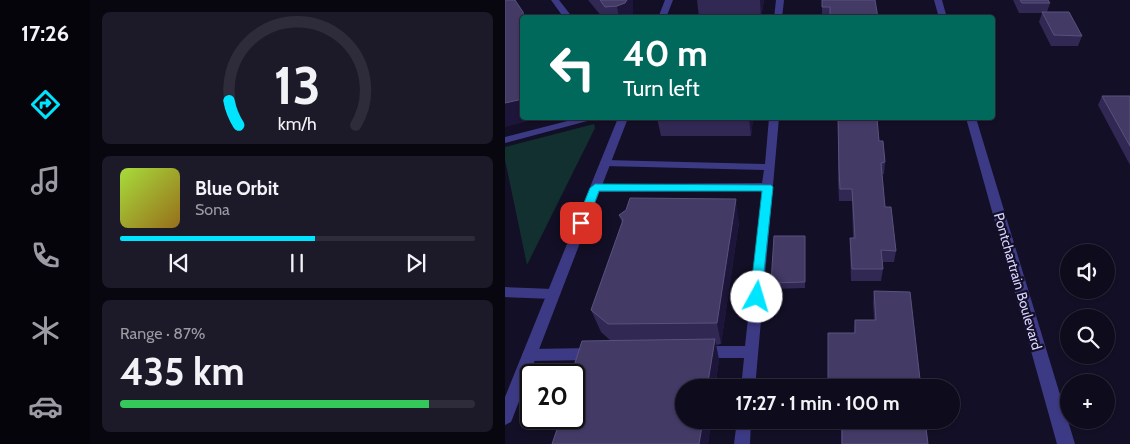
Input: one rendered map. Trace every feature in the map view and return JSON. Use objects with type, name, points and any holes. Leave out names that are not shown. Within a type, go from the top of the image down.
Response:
[{"type":"street","points":[[555,0],[567,15]]},
{"type":"street","points":[[663,15],[669,0]]},
{"type":"street","points":[[938,0],[942,15]]},
{"type":"street","points":[[505,417],[622,120]]},
{"type":"street","name":"Pontchartrain Boulevard","points":[[972,120],[1066,444]]},
{"type":"lane","points":[[778,15],[780,0]]},
{"type":"lane","points":[[505,140],[580,120]]},
{"type":"lane","points":[[749,379],[774,120]]},
{"type":"lane","points":[[605,163],[769,167]]},
{"type":"lane","points":[[595,188],[768,187]]},
{"type":"lane","points":[[505,292],[553,294]]},
{"type":"lane","points":[[692,353],[751,352]]},
{"type":"lane","points":[[529,355],[603,354]]},
{"type":"lane","points":[[742,444],[743,429]]},
{"type":"green space","points":[[594,124],[595,128],[527,265],[505,160],[505,147]]},
{"type":"building","points":[[505,0],[515,0],[524,15],[520,15],[520,100],[505,103]]},
{"type":"building","points":[[600,0],[627,0],[625,3],[617,6],[605,7]]},
{"type":"building","points":[[822,0],[875,0],[878,15],[830,15],[830,7],[822,7]]},
{"type":"building","points":[[1020,0],[1048,0],[1050,3],[1022,3]]},
{"type":"building","points":[[1042,12],[1069,12],[1082,36],[1054,35]]},
{"type":"building","points":[[1102,96],[1130,96],[1130,146]]},
{"type":"building","points":[[838,120],[877,120],[879,141],[883,141],[885,162],[881,163],[885,207],[891,207],[896,251],[881,250],[883,269],[852,269],[850,238],[855,238],[852,189],[840,189]]},
{"type":"building","points":[[630,198],[736,199],[717,323],[608,324],[591,310],[623,220],[619,215],[626,210]]},
{"type":"building","points":[[774,236],[805,236],[805,282],[771,283]]},
{"type":"building","points":[[874,291],[910,292],[920,379],[828,379],[828,333],[855,333],[855,320],[876,320]]},
{"type":"building","points":[[715,339],[708,379],[675,379],[675,429],[702,429],[699,444],[552,444],[557,429],[585,429],[585,364],[575,364],[582,341]]},
{"type":"building","points":[[842,429],[926,429],[928,444],[842,444]]},
{"type":"route","points":[[581,223],[595,188],[768,187],[757,297]]}]
